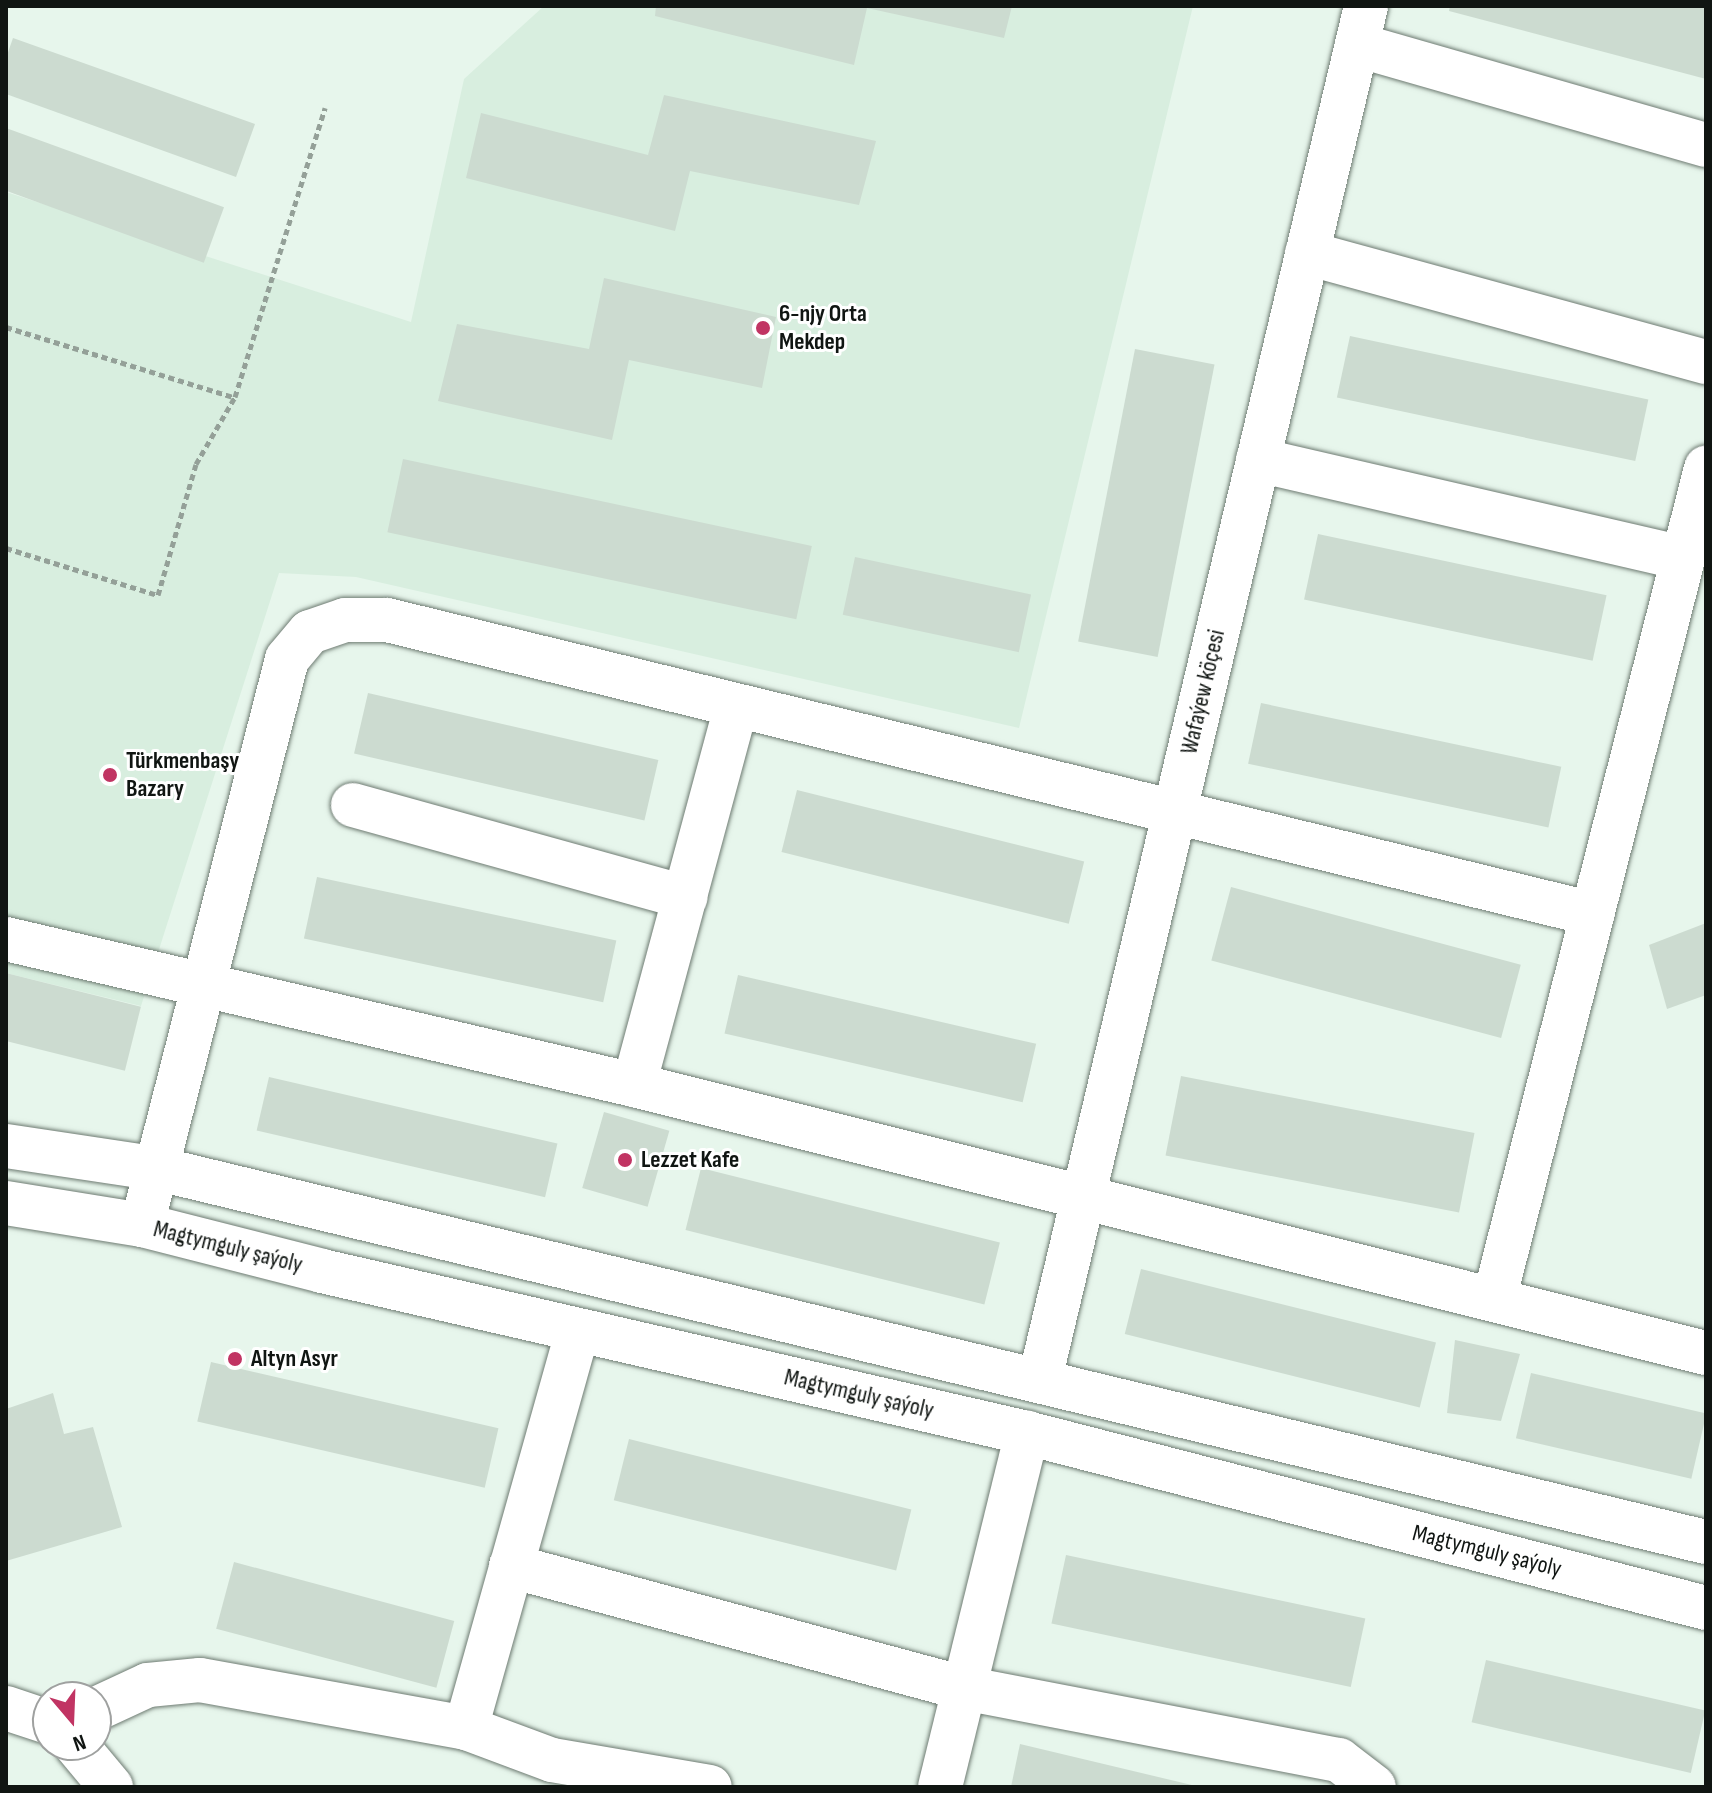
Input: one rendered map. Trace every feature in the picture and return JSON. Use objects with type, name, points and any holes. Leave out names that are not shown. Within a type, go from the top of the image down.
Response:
[{"type":"street","points":[[1361,26],[1706,145]]},
{"type":"street","name":"Wafaýew köçesi","points":[[1040,1379],[1361,26]]},
{"type":"street","points":[[1307,253],[1706,362]]},
{"type":"street","points":[[1258,460],[1683,558]]},
{"type":"street","points":[[1494,1300],[1706,468]]},
{"type":"street","points":[[142,1225],[159,1169],[203,982],[287,659],[310,632],[345,620],[387,620],[1593,914]]},
{"type":"street","points":[[634,1085],[736,706]]},
{"type":"street","points":[[353,805],[685,897]]},
{"type":"street","points":[[6,939],[203,982],[634,1085],[1706,1353]]},
{"type":"street","points":[[6,1146],[159,1169],[1706,1542]]},
{"type":"street","name":"Magtymguly şaýoly","points":[[6,1203],[142,1225],[578,1330],[1027,1433],[1702,1610]]},
{"type":"street","points":[[466,1728],[578,1330]]},
{"type":"street","points":[[940,1787],[1027,1433]]},
{"type":"street","points":[[511,1566],[964,1688],[1339,1760],[1374,1787]]},
{"type":"street","points":[[112,1702],[148,1685],[200,1680],[466,1728],[552,1760],[710,1787]]},
{"type":"street","points":[[6,1708],[32,1717]]},
{"type":"street","points":[[89,1761],[111,1787]]},
{"type":"path","points":[[6,548],[158,595],[196,464],[235,397],[325,108]]},
{"type":"path","points":[[6,327],[235,397]]},
{"type":"shaded area","name":"6-njy Orta Mekdep","points":[[544,6],[1193,6],[1019,728],[356,577],[279,573],[141,1006],[6,973],[6,192],[411,322],[464,79]]},
{"type":"building","points":[[656,6],[1012,6],[1004,38],[867,8],[854,65],[655,16]]},
{"type":"building","points":[[1450,6],[1706,6],[1706,79],[1449,11]]},
{"type":"building","points":[[13,38],[255,124],[236,177],[6,94],[6,58]]},
{"type":"building","points":[[664,95],[876,141],[859,205],[690,171],[675,231],[466,178],[481,113],[648,155]]},
{"type":"building","points":[[6,128],[224,207],[204,263],[6,191]]},
{"type":"building","points":[[604,278],[776,317],[762,388],[629,360],[612,440],[438,401],[457,324],[589,349]]},
{"type":"building","points":[[1350,336],[1648,399],[1635,461],[1337,398]]},
{"type":"building","points":[[1135,349],[1215,364],[1158,657],[1078,642]]},
{"type":"building","points":[[403,459],[812,546],[796,619],[387,532]]},
{"type":"building","points":[[1318,534],[1607,595],[1593,661],[1304,600]]},
{"type":"building","points":[[855,557],[1031,594],[1019,652],[843,615]]},
{"type":"building","points":[[368,693],[658,760],[644,820],[354,753]]},
{"type":"building","points":[[1261,703],[1561,767],[1548,827],[1248,764]]},
{"type":"building","points":[[797,790],[1084,862],[1069,924],[782,852]]},
{"type":"building","points":[[317,877],[616,941],[603,1002],[304,939]]},
{"type":"building","points":[[1231,887],[1521,965],[1501,1038],[1211,960]]},
{"type":"building","points":[[1706,923],[1706,995],[1667,1009],[1649,945]]},
{"type":"building","points":[[6,973],[141,1007],[125,1071],[6,1041]]},
{"type":"building","points":[[738,975],[1036,1044],[1023,1102],[725,1033]]},
{"type":"building","points":[[1181,1076],[1475,1133],[1459,1213],[1166,1156]]},
{"type":"building","points":[[269,1077],[557,1144],[545,1197],[257,1131]]},
{"type":"building","name":"Lezzet Kafe","points":[[604,1112],[669,1131],[648,1207],[582,1188]]},
{"type":"building","points":[[701,1168],[1000,1243],[984,1305],[686,1230]]},
{"type":"building","points":[[1141,1269],[1436,1343],[1420,1408],[1125,1334]]},
{"type":"building","points":[[1455,1340],[1520,1354],[1501,1421],[1447,1413]]},
{"type":"building","points":[[211,1362],[498,1428],[485,1488],[197,1421]]},
{"type":"building","points":[[1531,1373],[1706,1413],[1691,1479],[1516,1438]]},
{"type":"building","points":[[53,1393],[64,1434],[93,1427],[122,1527],[6,1561],[6,1409]]},
{"type":"building","points":[[629,1439],[911,1509],[896,1571],[614,1500]]},
{"type":"building","points":[[1066,1555],[1365,1619],[1351,1687],[1051,1623]]},
{"type":"building","points":[[234,1562],[454,1621],[436,1688],[216,1629]]},
{"type":"building","points":[[1486,1660],[1705,1711],[1691,1773],[1472,1722]]},
{"type":"building","points":[[1020,1744],[1196,1786],[1196,1787],[1011,1787]]},
{"type":"place","name":"6-njy Orta Mekdep","points":[[763,328]]},
{"type":"place","name":"Türkmenbaşy Bazary","points":[[110,775]]},
{"type":"place","name":"Lezzet Kafe","points":[[625,1160]]},
{"type":"place","name":"Altyn Asyr","points":[[235,1359]]}]
